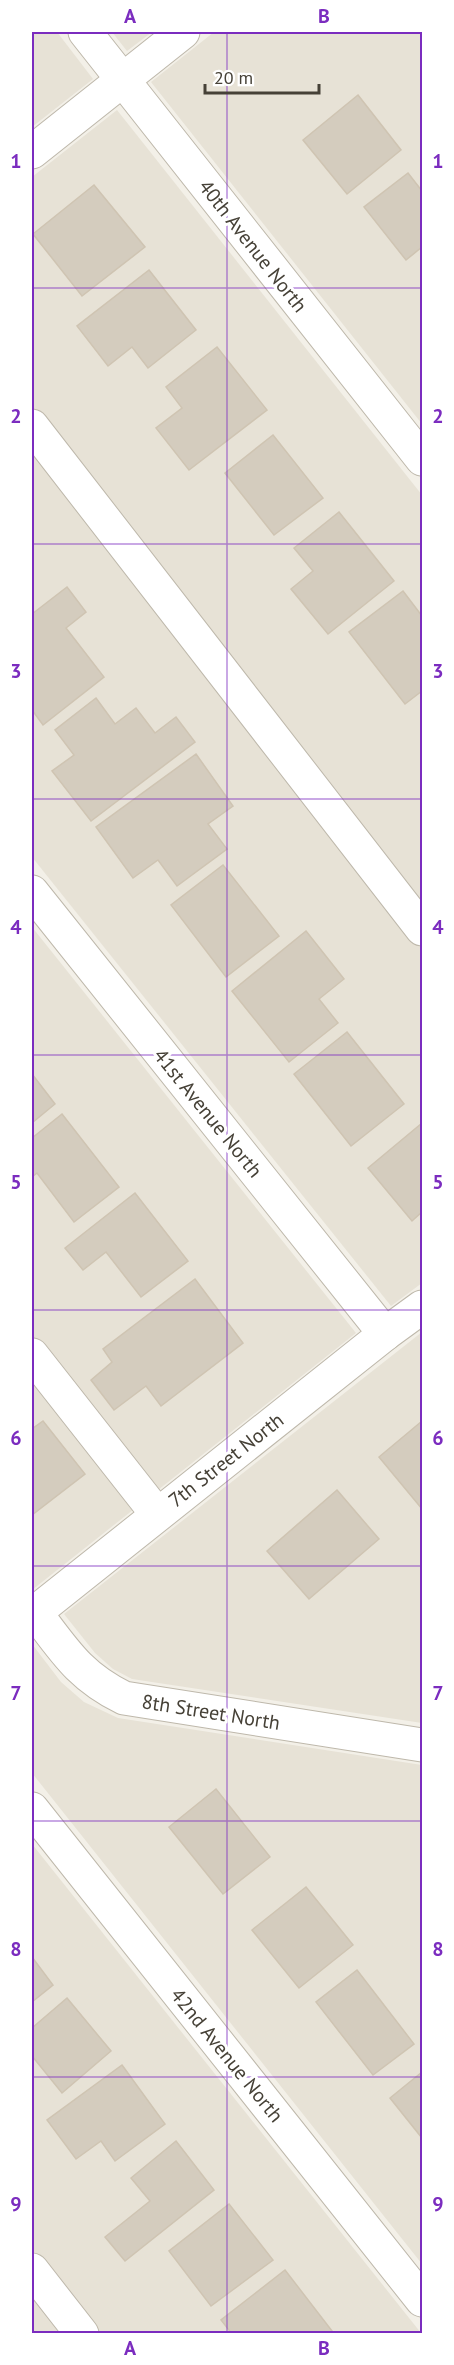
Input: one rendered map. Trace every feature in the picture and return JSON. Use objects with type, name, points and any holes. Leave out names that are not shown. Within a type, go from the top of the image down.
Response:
[{"type":"street","name":"40th Avenue North","points":[[84,32],[423,459]]},
{"type":"street","points":[[32,152],[183,32]]},
{"type":"street","points":[[32,426],[423,929]]},
{"type":"street","name":"41st Avenue North","points":[[32,892],[385,1334]]},
{"type":"street","name":"7th Street North","points":[[33,1614],[385,1334],[423,1307]]},
{"type":"street","points":[[32,1355],[157,1514]]},
{"type":"street","name":"8th Street North","points":[[33,1614],[78,1668],[100,1687],[124,1698],[423,1745]]},
{"type":"street","name":"42nd Avenue North","points":[[32,1809],[423,2300]]},
{"type":"street","points":[[32,2270],[82,2334]]},
{"type":"shaded area","points":[[32,32],[57,32],[93,79],[32,127]]},
{"type":"shaded area","points":[[112,32],[152,32],[127,51]]},
{"type":"shaded area","points":[[214,32],[422,32],[422,424],[151,82]]},
{"type":"shaded area","points":[[117,110],[422,495],[422,1283],[391,1306],[32,857],[32,177]]},
{"type":"shaded area","points":[[32,927],[356,1333],[32,1590]]},
{"type":"shaded area","points":[[422,1332],[422,1723],[132,1679],[113,1669],[95,1653],[64,1614]]},
{"type":"shaded area","points":[[32,1644],[61,1682],[84,1702],[118,1718],[422,1765],[422,2264],[32,1773]]},
{"type":"shaded area","points":[[32,1844],[421,2333],[32,2333]]},
{"type":"building","points":[[358,95],[401,150],[347,194],[303,140]]},
{"type":"building","points":[[408,173],[422,191],[422,247],[406,260],[364,207]]},
{"type":"building","points":[[94,185],[145,247],[82,296],[33,234]]},
{"type":"building","points":[[149,270],[196,330],[148,368],[132,347],[108,366],[77,326]]},
{"type":"building","points":[[217,347],[267,410],[189,470],[156,428],[182,408],[166,387]]},
{"type":"building","points":[[273,435],[323,498],[274,535],[225,473]]},
{"type":"building","points":[[339,512],[394,581],[328,634],[291,589],[313,571],[294,548]]},
{"type":"building","points":[[67,587],[86,612],[66,628],[104,677],[43,725],[32,710],[32,614]]},
{"type":"building","points":[[403,591],[422,616],[422,691],[405,704],[349,632]]},
{"type":"building","points":[[96,698],[115,724],[136,708],[155,733],[176,717],[195,742],[91,821],[52,771],[74,755],[55,730]]},
{"type":"building","points":[[196,754],[233,806],[208,824],[227,849],[177,886],[158,860],[133,878],[96,827]]},
{"type":"building","points":[[223,865],[279,936],[226,977],[171,905]]},
{"type":"building","points":[[306,931],[344,979],[319,999],[338,1023],[289,1062],[232,991]]},
{"type":"building","points":[[347,1032],[404,1104],[351,1146],[294,1074]]},
{"type":"building","points":[[32,1074],[55,1104],[32,1123]]},
{"type":"building","points":[[62,1114],[119,1187],[74,1222],[37,1173],[32,1177],[32,1138]]},
{"type":"building","points":[[422,1123],[422,1212],[412,1221],[368,1168]]},
{"type":"building","points":[[135,1193],[188,1261],[141,1297],[106,1252],[83,1270],[65,1248]]},
{"type":"building","points":[[195,1279],[243,1343],[161,1406],[146,1386],[114,1410],[91,1380],[112,1362],[103,1349]]},
{"type":"building","points":[[43,1421],[85,1474],[32,1515],[32,1429]]},
{"type":"building","points":[[422,1421],[422,1509],[379,1457]]},
{"type":"building","points":[[337,1490],[379,1539],[309,1599],[267,1551]]},
{"type":"building","points":[[216,1789],[270,1857],[223,1894],[169,1827]]},
{"type":"building","points":[[306,1887],[353,1945],[299,1988],[252,1930]]},
{"type":"building","points":[[32,1957],[53,1985],[32,2002]]},
{"type":"building","points":[[357,1970],[414,2044],[373,2075],[316,2002]]},
{"type":"building","points":[[67,1998],[111,2051],[62,2093],[32,2056],[32,2028]]},
{"type":"building","points":[[122,2065],[165,2124],[115,2161],[101,2141],[76,2159],[47,2120]]},
{"type":"building","points":[[422,2072],[422,2138],[390,2098]]},
{"type":"building","points":[[176,2141],[214,2190],[125,2261],[105,2237],[150,2201],[131,2178]]},
{"type":"building","points":[[229,2204],[273,2260],[211,2306],[169,2251]]},
{"type":"building","points":[[285,2270],[332,2331],[329,2334],[232,2334],[221,2320]]}]
